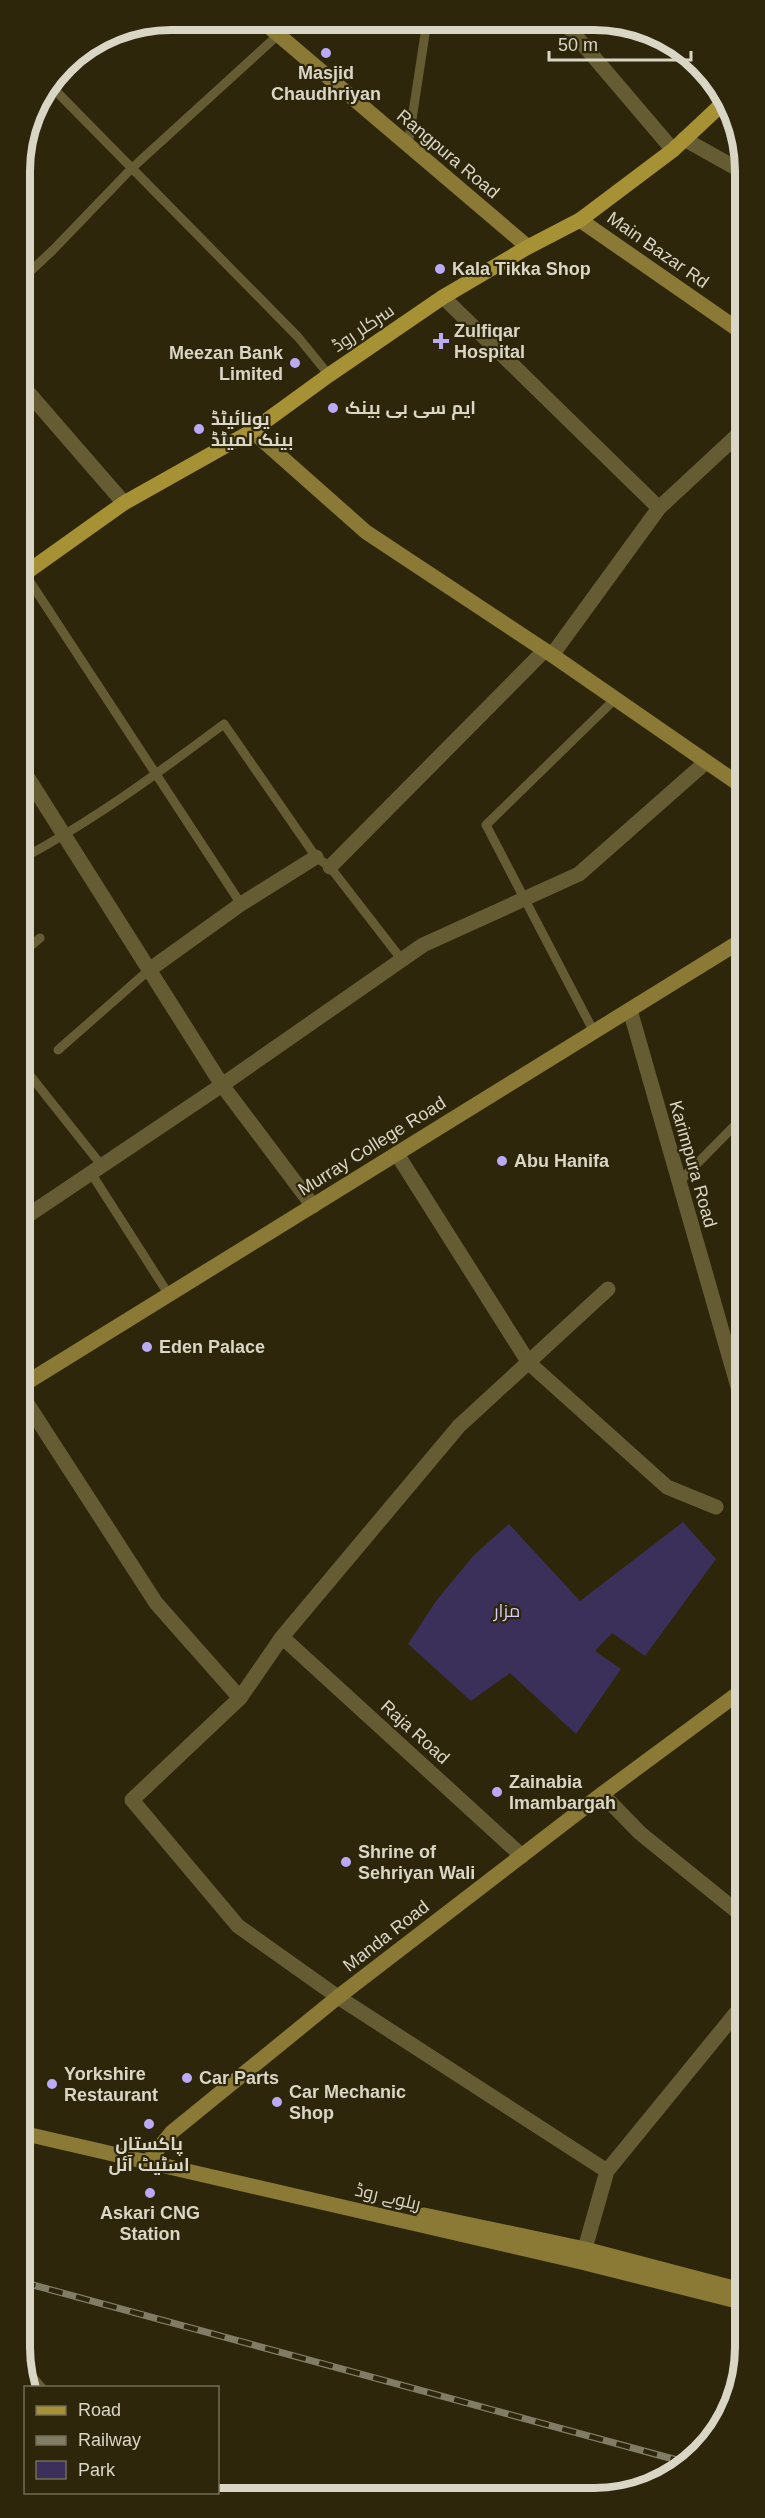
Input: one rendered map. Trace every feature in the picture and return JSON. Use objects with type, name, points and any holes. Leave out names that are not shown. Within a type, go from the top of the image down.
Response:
[{"type":"main road","name":"سرکلر روڈ","points":[[30,571],[124,503],[252,431],[443,297],[528,247],[580,220],[678,145],[719,107]]},
{"type":"street","name":"Rangpura Road","points":[[272,30],[528,247]]},
{"type":"street","points":[[571,30],[678,145],[735,169]]},
{"type":"street","name":"Main Bazar Rd","points":[[580,220],[735,327]]},
{"type":"street","points":[[443,297],[659,508]]},
{"type":"street","points":[[30,395],[124,503]]},
{"type":"street","points":[[252,431],[366,532],[735,782]]},
{"type":"street","points":[[330,867],[548,653],[659,508],[735,437]]},
{"type":"street","points":[[30,1214],[222,1085],[423,945],[579,874],[706,762]]},
{"type":"street","points":[[30,781],[222,1085],[313,1206]]},
{"type":"street","points":[[149,970],[241,904],[316,857]]},
{"type":"street","name":"Murray College Road","points":[[30,1380],[735,945]]},
{"type":"street","name":"Karimpura Road","points":[[630,1010],[678,1183],[735,1365]]},
{"type":"street","points":[[397,1154],[529,1363],[667,1487],[716,1507]]},
{"type":"street","points":[[607,2171],[338,1997],[238,1926],[132,1800],[240,1698],[282,1637],[459,1426],[608,1289]]},
{"type":"street","points":[[30,1408],[156,1603],[240,1698]]},
{"type":"street","name":"Raja Road","points":[[282,1637],[522,1856]]},
{"type":"street","name":"Manda Road","points":[[149,2159],[172,2132],[338,1997],[602,1794],[735,1696]]},
{"type":"street","points":[[602,1794],[640,1833],[735,1910]]},
{"type":"street","points":[[735,2014],[607,2171],[583,2256],[735,2289]]},
{"type":"street","name":"ریلوے روڈ","points":[[30,2133],[583,2256],[735,2299]]},
{"type":"lane","points":[[408,145],[426,30]]},
{"type":"lane","points":[[30,271],[130,169],[278,35]]},
{"type":"lane","points":[[55,91],[130,169],[298,337],[329,375]]},
{"type":"lane","points":[[30,586],[241,904]]},
{"type":"lane","points":[[594,1032],[486,825],[615,699]]},
{"type":"lane","points":[[30,854],[64,836],[156,774],[224,724],[316,857],[330,867],[402,960]]},
{"type":"lane","points":[[30,946],[40,938]]},
{"type":"lane","points":[[58,1050],[149,970]]},
{"type":"lane","points":[[30,1077],[96,1169],[169,1295]]},
{"type":"lane","points":[[678,1183],[735,1125]]},
{"type":"green space","name":"مزار","points":[[683,1522],[716,1559],[645,1656],[612,1633],[595,1651],[621,1669],[576,1734],[510,1673],[471,1701],[408,1644],[436,1601],[474,1555],[509,1524],[580,1601]]},
{"type":"railway","points":[[30,2284],[678,2460]]},
{"type":"place","name":"Masjid Chaudhriyan","points":[[326,53]]},
{"type":"place","name":"Kala Tikka Shop","points":[[440,269]]},
{"type":"place","name":"Zulfiqar Hospital","points":[[441,341]]},
{"type":"place","name":"Meezan Bank Limited","points":[[295,363]]},
{"type":"place","name":"ایم سی بی بینک","points":[[333,408]]},
{"type":"place","name":"یونائیٹڈ بینک لمیٹڈ","points":[[199,429]]},
{"type":"place","name":"Abu Hanifa","points":[[502,1161]]},
{"type":"place","name":"Eden Palace","points":[[147,1347]]},
{"type":"place","name":"Zainabia Imambargah","points":[[497,1792]]},
{"type":"place","name":"Shrine of Sehriyan Wali","points":[[346,1862]]},
{"type":"place","name":"Car Parts","points":[[187,2078]]},
{"type":"place","name":"Yorkshire Restaurant","points":[[52,2084]]},
{"type":"place","name":"Car Mechanic Shop","points":[[277,2102]]},
{"type":"place","name":"پاکستان اسٹیٹ آئل","points":[[149,2124]]},
{"type":"place","name":"Askari CNG Station","points":[[150,2193]]}]
